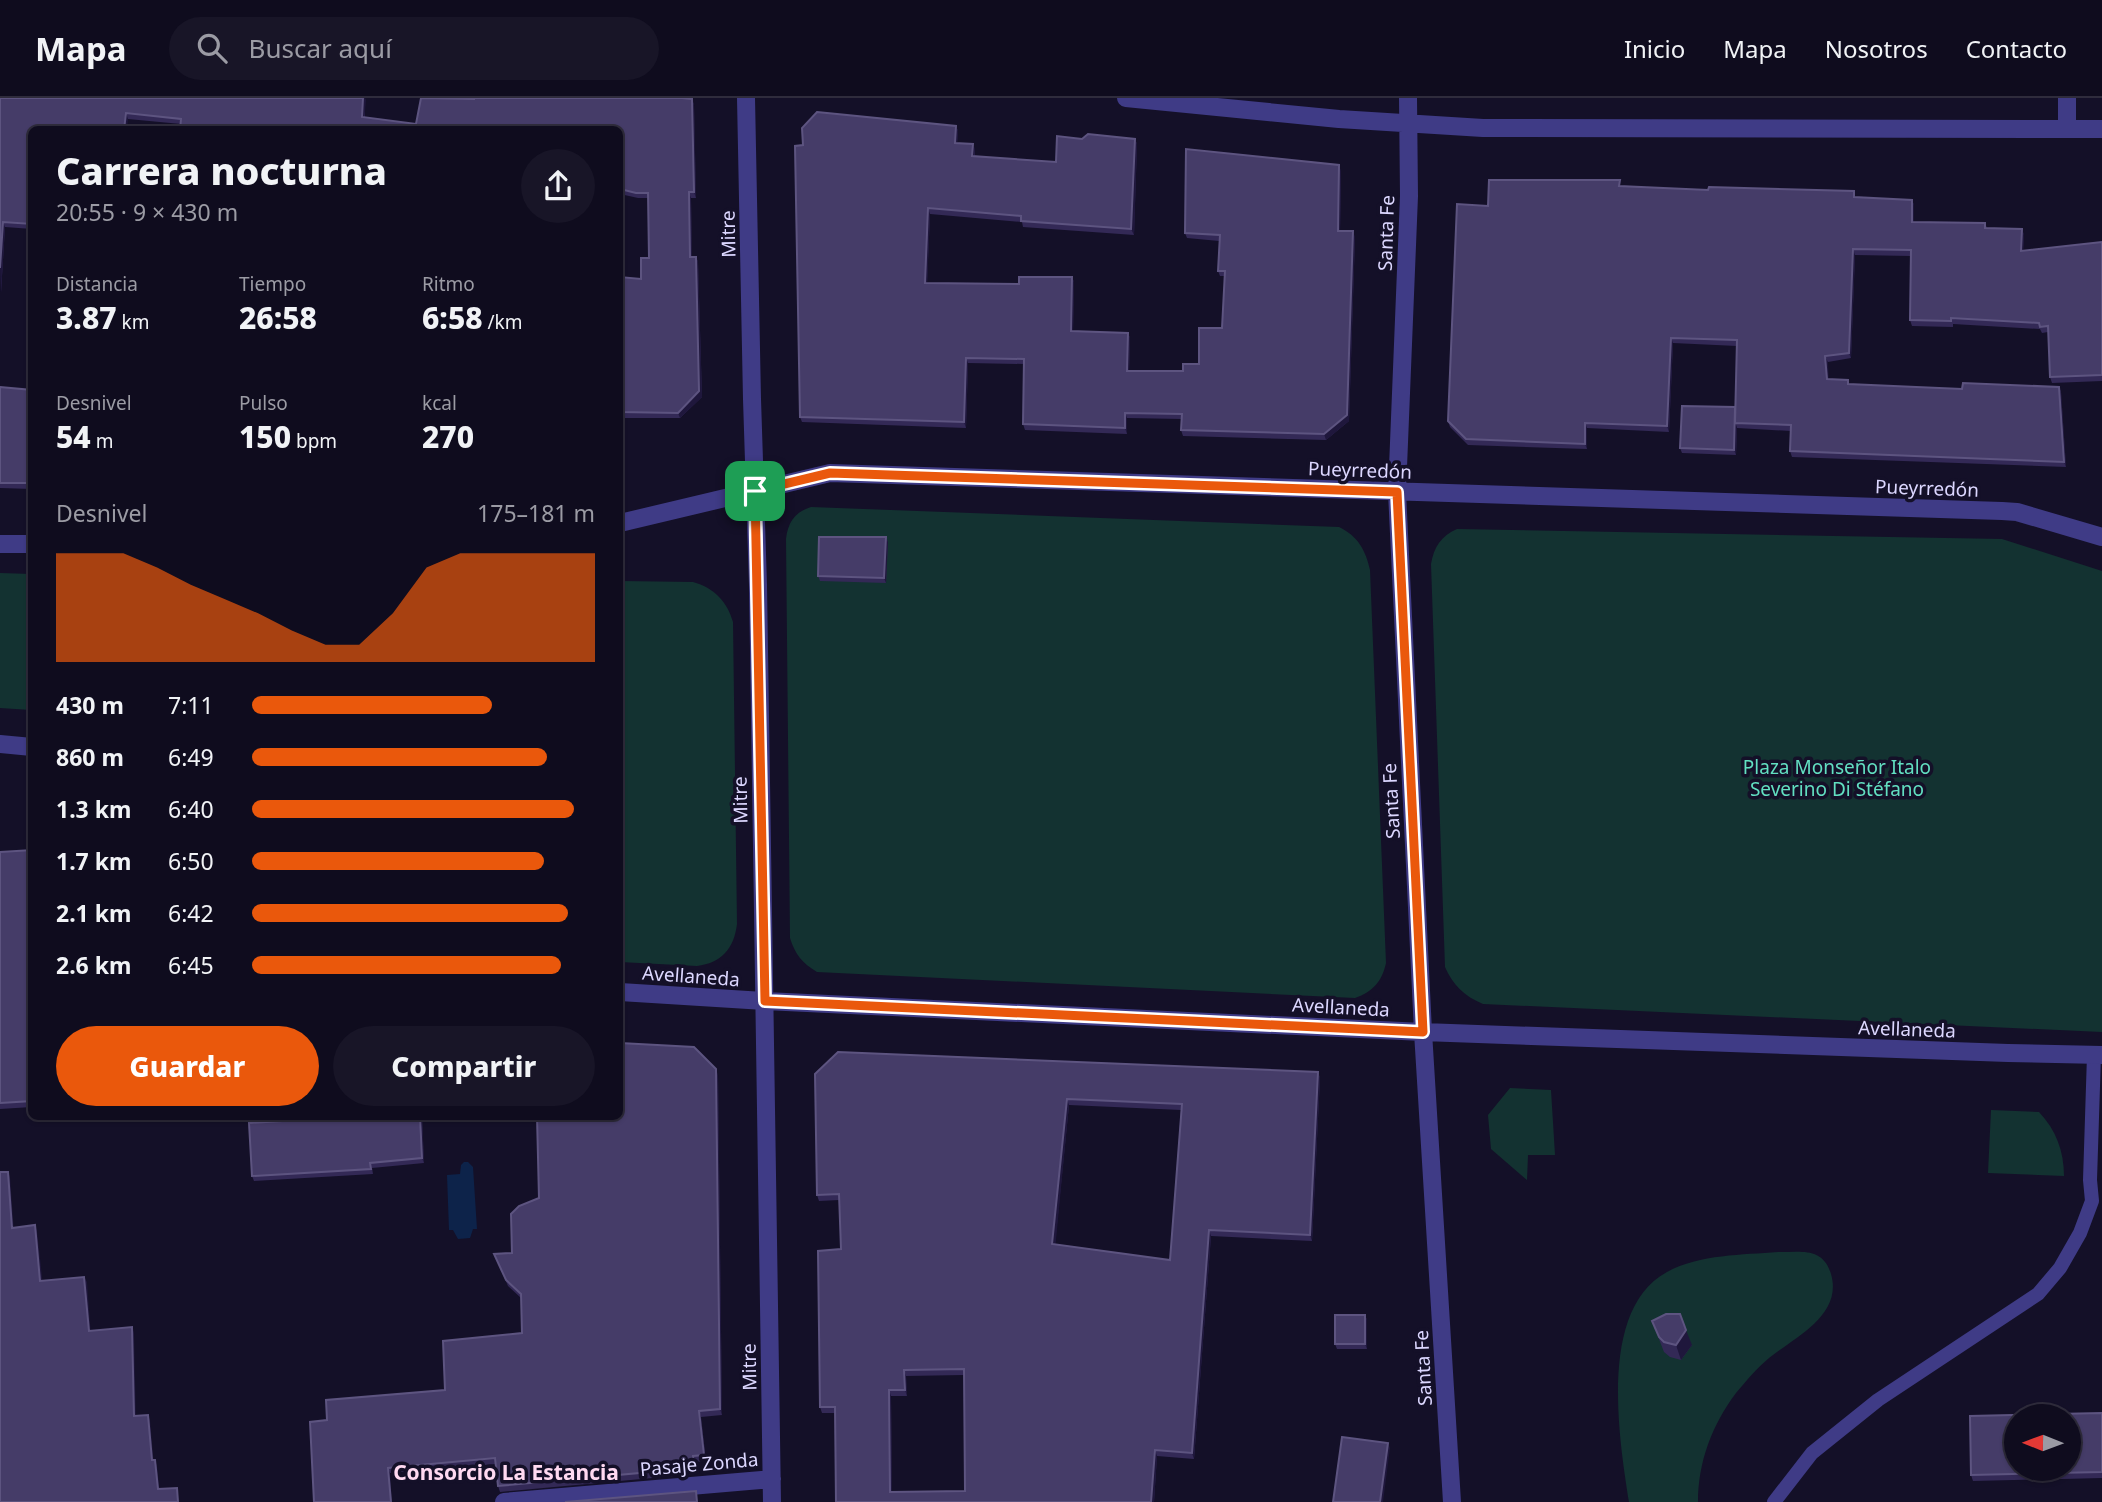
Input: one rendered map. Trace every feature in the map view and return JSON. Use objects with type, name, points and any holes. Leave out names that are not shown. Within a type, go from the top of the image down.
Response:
[{"type":"street","name":"Mitre","points":[[746,98],[765,1001],[772,1502]]},
{"type":"street","points":[[1126,98],[1339,120],[1483,128],[2102,128]]},
{"type":"street","name":"Santa Fe","points":[[1408,98],[1409,197],[1397,492],[1423,1032],[1452,1502]]},
{"type":"street","points":[[2067,98],[2067,128]]},
{"type":"street","name":"Pueyrredón","points":[[623,522],[830,473],[2017,512],[2102,537]]},
{"type":"street","points":[[0,544],[28,544]]},
{"type":"street","points":[[0,744],[28,747]]},
{"type":"street","name":"Avellaneda","points":[[623,992],[1423,1032],[2098,1055]]},
{"type":"street","name":"Pasaje Zonda","points":[[504,1502],[772,1479]]},
{"type":"lane","points":[[1774,1502],[1812,1453],[1878,1400],[2038,1294],[2060,1268],[2080,1233],[2092,1201],[2090,1180],[2098,1055]]},
{"type":"green space","points":[[811,507],[1339,527],[1351,535],[1363,550],[1370,570],[1386,963],[1376,985],[1355,998],[817,972],[807,965],[800,958],[790,938],[786,539],[793,519]]},
{"type":"green space","name":"Plaza Monseñor Italo Severino Di Stéfano","points":[[1457,529],[2002,539],[2102,571],[2102,1032],[1483,1004],[1465,994],[1445,967],[1431,564],[1439,543]]},
{"type":"green space","points":[[0,573],[28,574],[28,710],[0,708]]},
{"type":"green space","points":[[623,581],[693,582],[719,596],[733,622],[737,924],[733,941],[725,953],[713,962],[697,966],[623,962]]},
{"type":"green space","points":[[1510,1088],[1551,1090],[1555,1155],[1528,1155],[1527,1180],[1491,1149],[1488,1115]]},
{"type":"green space","points":[[1991,1110],[2039,1112],[2058,1141],[2064,1176],[1988,1173]]},
{"type":"green space","points":[[1810,1253],[1823,1259],[1831,1274],[1833,1289],[1824,1313],[1760,1366],[1727,1405],[1708,1444],[1698,1502],[1629,1502],[1618,1411],[1618,1377],[1622,1344],[1631,1315],[1645,1290],[1667,1272],[1693,1262],[1722,1256]]},
{"type":"water","points":[[464,1162],[473,1167],[477,1229],[473,1229],[470,1238],[458,1239],[453,1230],[449,1230],[447,1175],[460,1174]]},
{"type":"building","points":[[0,98],[363,98],[362,117],[416,124],[421,98],[692,99],[694,192],[689,192],[690,257],[696,257],[699,391],[678,413],[623,412],[623,277],[641,279],[641,258],[649,258],[648,193],[623,190],[623,126],[180,126],[181,119],[126,113],[124,126],[28,126],[28,224],[3,222],[0,268]]},
{"type":"building","points":[[817,112],[956,126],[955,143],[973,144],[972,156],[1056,162],[1057,136],[1082,139],[1088,134],[1135,139],[1131,229],[1021,221],[1021,216],[928,208],[925,283],[1019,284],[1019,277],[1072,277],[1071,331],[1128,333],[1127,371],[1183,371],[1183,364],[1199,364],[1199,328],[1222,328],[1225,271],[1218,271],[1220,235],[1185,233],[1186,149],[1339,165],[1338,231],[1353,231],[1347,415],[1324,434],[1181,430],[1182,414],[1125,413],[1125,428],[1023,424],[1024,359],[966,358],[964,422],[800,417],[795,146],[803,145],[802,128]]},
{"type":"building","points":[[1489,180],[1620,180],[1619,186],[1708,190],[1709,187],[1854,191],[1854,197],[1912,200],[1912,222],[1985,223],[1985,228],[2022,229],[2021,251],[2102,242],[2102,375],[2050,377],[2048,326],[2040,327],[2039,323],[1951,318],[1951,321],[1910,320],[1911,250],[1853,249],[1849,353],[1825,356],[1827,379],[1848,380],[1848,384],[1962,389],[1963,383],[2059,387],[2064,462],[1790,451],[1791,425],[1735,423],[1737,340],[1671,338],[1667,426],[1585,423],[1585,444],[1466,439],[1448,421],[1457,204],[1488,206]]},
{"type":"building","points":[[0,387],[28,390],[28,483],[0,483]]},
{"type":"building","points":[[1682,406],[1735,407],[1734,450],[1680,448]]},
{"type":"building","points":[[819,537],[886,537],[884,578],[818,576]]},
{"type":"building","points":[[28,850],[28,1101],[0,1103],[0,852]]},
{"type":"building","points":[[623,1043],[694,1047],[716,1069],[720,1409],[699,1411],[704,1455],[693,1456],[694,1468],[498,1486],[495,1458],[388,1468],[391,1502],[314,1502],[310,1422],[327,1420],[326,1400],[445,1390],[443,1341],[522,1333],[521,1294],[506,1280],[494,1254],[512,1253],[511,1214],[519,1206],[539,1198],[537,1120],[623,1120]]},
{"type":"building","points":[[838,1052],[1318,1072],[1310,1235],[1209,1230],[1192,1453],[1155,1450],[1151,1502],[836,1502],[835,1407],[820,1407],[818,1251],[841,1249],[839,1194],[817,1195],[815,1074]],"holes":[[[1067,1099],[1182,1104],[1170,1260],[1052,1244]],[[964,1369],[965,1491],[890,1492],[889,1390],[905,1390],[904,1370]]]},
{"type":"building","points":[[299,1120],[420,1120],[422,1158],[370,1163],[371,1169],[252,1176],[249,1123]]},
{"type":"building","points":[[0,1172],[8,1172],[12,1228],[35,1225],[40,1281],[84,1277],[89,1331],[132,1327],[134,1416],[148,1415],[158,1489],[177,1488],[178,1502],[0,1502]]},
{"type":"building","points":[[1666,1314],[1680,1314],[1686,1330],[1676,1345],[1664,1342],[1659,1337],[1652,1321]]},
{"type":"building","points":[[1335,1315],[1365,1315],[1365,1344],[1335,1344]]},
{"type":"building","points":[[2081,1413],[2102,1413],[2102,1472],[2081,1472]]},
{"type":"building","points":[[2004,1415],[2004,1474],[1971,1475],[1970,1416]]},
{"type":"building","points":[[1342,1437],[1388,1443],[1380,1502],[1333,1502]]},
{"type":"building","points":[[696,1491],[697,1502],[565,1502]]},
{"type":"district","name":"Consorcio La Estancia","points":[[506,1472]]},
{"type":"route","points":[[830,473],[1397,492],[1423,1032],[765,1001],[755,491],[830,473]]}]
